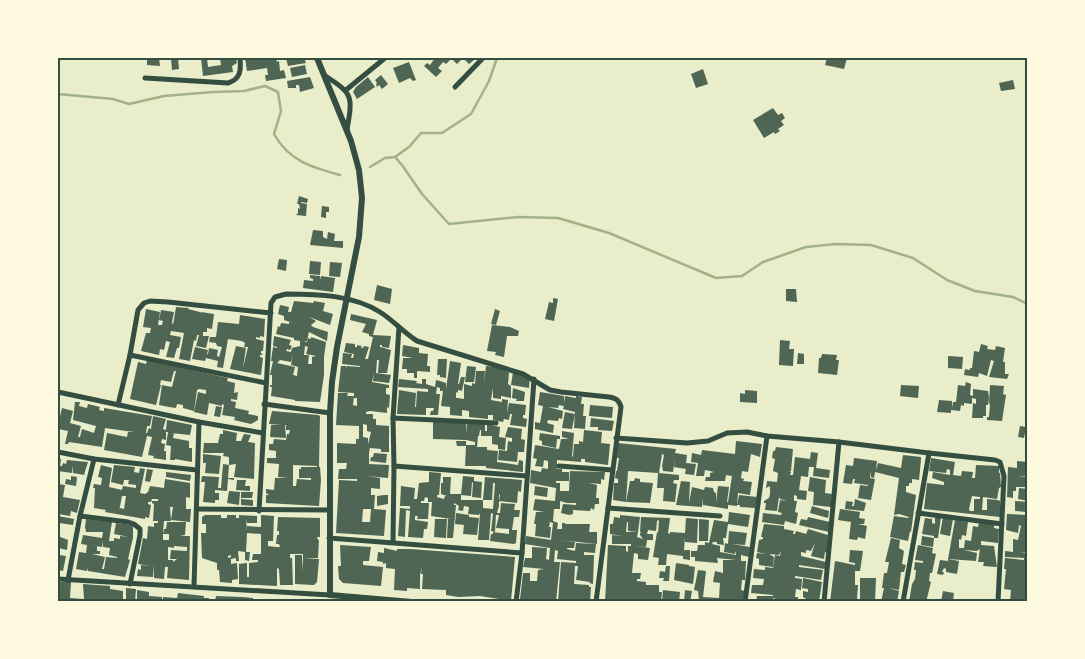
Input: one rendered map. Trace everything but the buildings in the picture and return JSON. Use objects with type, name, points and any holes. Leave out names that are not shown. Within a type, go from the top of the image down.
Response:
[{"type":"street","points":[[144,78],[228,83],[234,81],[239,76],[241,70],[240,58]]},
{"type":"street","points":[[317,58],[347,131],[359,170],[362,198],[359,238],[337,347],[330,413],[329,538],[327,594],[324,602]]},
{"type":"street","points":[[346,90],[385,58]]},
{"type":"street","points":[[455,87],[483,58]]},
{"type":"street","points":[[324,75],[346,90],[350,102],[347,131]]},
{"type":"street","points":[[259,511],[271,303],[275,297],[293,294],[346,298],[359,301],[390,319],[417,341],[511,369],[534,379],[550,390],[615,398],[619,402],[621,407],[596,602]]},
{"type":"street","points":[[118,406],[138,310],[141,305],[146,302],[168,302],[271,313]]},
{"type":"street","points":[[392,542],[393,418],[399,327]]},
{"type":"street","points":[[130,355],[266,383]]},
{"type":"street","points":[[516,602],[522,553],[534,379]]},
{"type":"street","points":[[58,392],[118,406],[263,433]]},
{"type":"street","points":[[264,404],[330,413]]},
{"type":"street","points":[[393,418],[496,423]]},
{"type":"street","points":[[194,586],[199,422]]},
{"type":"street","points":[[616,438],[687,442],[708,441],[727,433],[747,432],[767,436],[987,458],[1000,462],[1004,476],[998,602]]},
{"type":"street","points":[[745,602],[767,436]]},
{"type":"street","points":[[824,602],[839,442]]},
{"type":"street","points":[[58,452],[94,459],[197,470]]},
{"type":"street","points":[[902,602],[929,453]]},
{"type":"street","points":[[68,580],[80,516],[94,459]]},
{"type":"street","points":[[394,466],[527,476]]},
{"type":"street","points":[[559,466],[612,470]]},
{"type":"street","points":[[608,508],[720,516]]},
{"type":"street","points":[[197,509],[259,511],[329,510]]},
{"type":"street","points":[[918,514],[1002,524]]},
{"type":"street","points":[[80,516],[122,521],[134,524],[140,529],[141,533],[130,584]]},
{"type":"street","points":[[329,538],[522,553]]},
{"type":"street","points":[[58,578],[130,584],[327,594],[412,602]]},
{"type":"waterway","points":[[370,167],[385,158],[395,157],[409,147],[421,133],[442,133],[471,114],[489,81],[497,58]]},
{"type":"waterway","points":[[58,94],[113,99],[129,104],[164,96],[244,91],[265,86],[278,92],[281,111],[274,134],[280,143],[302,162],[340,175]]},
{"type":"waterway","points":[[395,157],[422,194],[449,224],[518,217],[558,218],[609,233],[716,278],[742,276],[763,262],[806,247],[836,244],[871,245],[913,258],[947,280],[975,291],[1013,297],[1028,304]]}]
